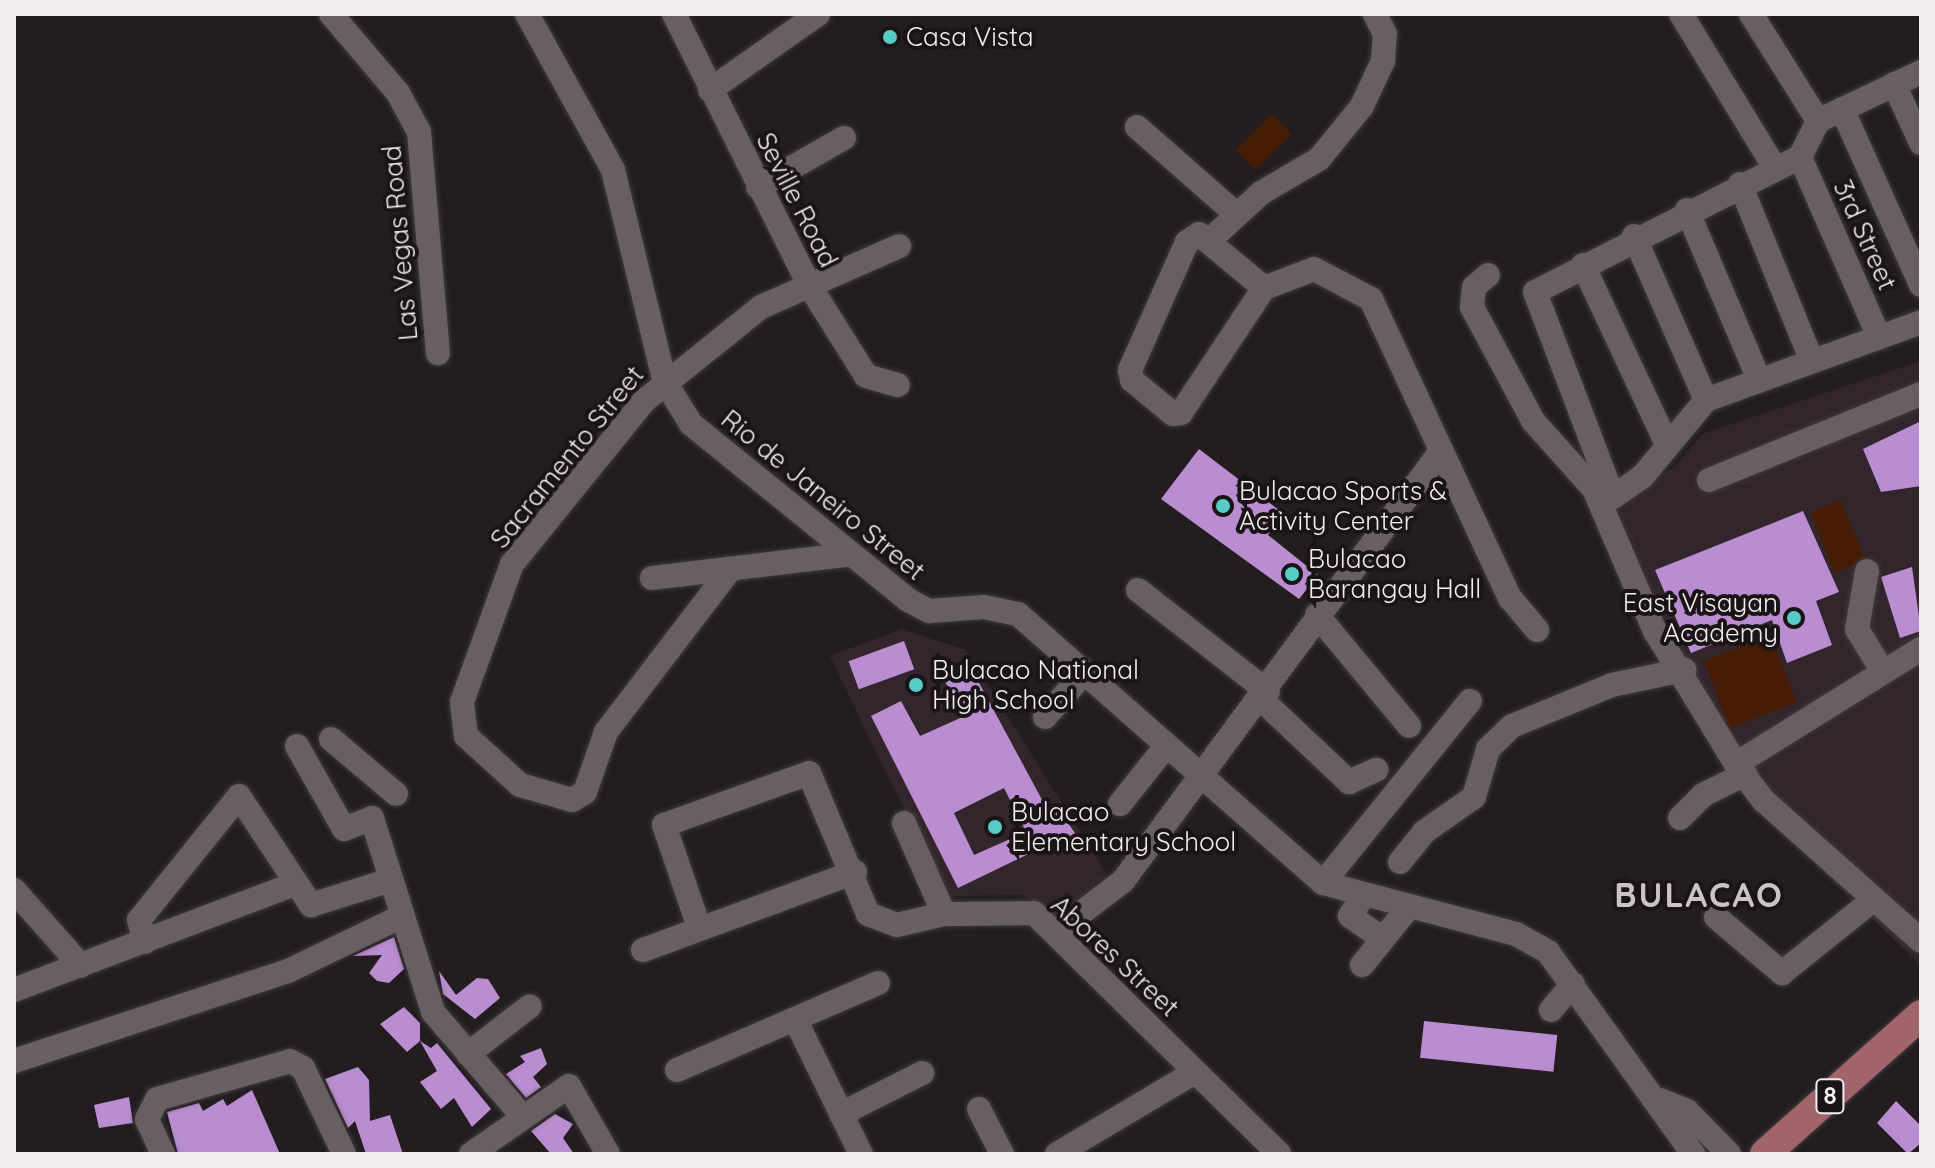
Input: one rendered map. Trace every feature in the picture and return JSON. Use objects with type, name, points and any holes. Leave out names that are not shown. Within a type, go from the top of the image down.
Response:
[{"type":"main road","name":"8","points":[[1765,1154],[1918,1030]]},
{"type":"main road","name":"8","points":[[1790,1154],[1918,1030]]},
{"type":"street","name":"Las Vegas Road","points":[[331,14],[398,93],[419,132],[438,353]]},
{"type":"street","name":"Rio de Janeiro Street","points":[[527,14],[613,170],[664,380],[691,424],[846,555],[929,611],[984,607],[1018,614],[1323,883],[1531,940],[1573,984],[1660,1100],[1693,1154]]},
{"type":"street","name":"Seville Road","points":[[674,14],[809,285],[866,376],[898,385]]},
{"type":"street","points":[[1210,240],[1237,215],[1319,159],[1362,106],[1383,61],[1385,34],[1375,14]]},
{"type":"street","points":[[1681,14],[1775,168]]},
{"type":"street","points":[[1751,14],[1818,121]]},
{"type":"street","points":[[710,90],[805,18]]},
{"type":"street","points":[[1921,72],[1818,121],[1800,157],[1634,236],[1535,292],[1613,497],[1642,477],[1666,442],[1706,400],[1921,322]]},
{"type":"street","points":[[1894,84],[1921,143]]},
{"type":"street","points":[[1842,109],[1921,285]]},
{"type":"street","points":[[1137,127],[1237,215]]},
{"type":"street","points":[[758,187],[844,138]]},
{"type":"street","name":"3rd Street","points":[[1800,157],[1879,337]]},
{"type":"street","points":[[1740,184],[1812,361]]},
{"type":"street","points":[[1687,210],[1759,380]]},
{"type":"street","points":[[1264,288],[1210,240],[1199,234],[1187,242],[1130,370],[1132,380],[1173,414],[1181,413],[1264,288],[1314,269],[1371,299],[1510,598],[1537,630]]},
{"type":"street","points":[[1634,236],[1706,400]]},
{"type":"street","name":"Sacramento Street","points":[[729,571],[606,732],[585,792],[572,800],[520,785],[466,736],[462,702],[512,564],[664,380],[761,307],[899,246]]},
{"type":"street","points":[[1583,265],[1666,442]]},
{"type":"street","points":[[1488,275],[1474,287],[1472,307],[1533,421],[1594,489],[1655,631],[1684,670],[1741,769],[1763,800],[1921,941]]},
{"type":"street","points":[[1709,480],[1921,394]]},
{"type":"street","points":[[1056,932],[1123,881],[1265,696],[1317,615],[1441,451]]},
{"type":"street","points":[[652,578],[846,555]]},
{"type":"street","points":[[1867,571],[1857,629],[1881,669]]},
{"type":"street","points":[[1138,590],[1265,696],[1349,782],[1376,770]]},
{"type":"street","points":[[1317,615],[1409,726]]},
{"type":"street","points":[[1680,818],[1703,795],[1881,669],[1921,649]]},
{"type":"street","points":[[1400,862],[1424,832],[1474,797],[1488,749],[1512,726],[1612,685],[1684,670]]},
{"type":"street","points":[[1045,717],[1084,673]]},
{"type":"street","points":[[1323,883],[1470,701]]},
{"type":"street","points":[[1120,804],[1167,745]]},
{"type":"street","points":[[297,746],[344,829],[372,818],[387,881],[433,1012],[523,1117]]},
{"type":"street","points":[[313,774],[339,746],[396,794]]},
{"type":"street","name":"Abores Street","points":[[699,927],[664,825],[794,774],[815,777],[855,872],[868,914],[879,923],[944,914],[1034,913],[1279,1154]]},
{"type":"street","points":[[145,942],[139,920],[239,796],[295,884],[315,906],[387,881]]},
{"type":"street","points":[[904,823],[944,914]]},
{"type":"street","points":[[643,950],[855,872]]},
{"type":"street","points":[[14,990],[295,884]]},
{"type":"street","points":[[14,890],[81,966]]},
{"type":"street","points":[[1364,895],[1350,916],[1383,939]]},
{"type":"street","points":[[1716,917],[1782,973],[1874,899]]},
{"type":"street","points":[[1362,965],[1409,907]]},
{"type":"street","points":[[14,1061],[288,971],[400,917]]},
{"type":"street","points":[[677,1070],[797,1023],[878,983]]},
{"type":"street","points":[[1551,1010],[1573,984]]},
{"type":"street","points":[[468,1054],[530,1006]]},
{"type":"street","points":[[797,1023],[841,1114],[854,1151]]},
{"type":"street","points":[[163,1154],[149,1107],[298,1062],[344,1154]]},
{"type":"street","points":[[1057,1154],[1195,1072]]},
{"type":"street","points":[[841,1114],[922,1073]]},
{"type":"street","points":[[471,1154],[569,1086],[608,1154]]},
{"type":"street","name":"Rio de Janeiro Street","points":[[1660,1100],[1687,1111],[1729,1154]]},
{"type":"street","points":[[979,1109],[1002,1154]]},
{"type":"shaded area","points":[[1272,114],[1292,134],[1256,170],[1236,150]]},
{"type":"shaded area","name":"East Visayan Academy","points":[[1921,361],[1921,966],[1751,802],[1690,664],[1607,522],[1619,496],[1675,467],[1702,434]]},
{"type":"shaded area","points":[[1841,500],[1865,560],[1835,573],[1810,512]]},
{"type":"shaded area","name":"Bulacao Elementary School","points":[[902,629],[966,650],[1107,875],[1053,919],[1024,895],[951,896],[889,779],[830,656]]},
{"type":"shaded area","points":[[1771,635],[1797,702],[1730,728],[1704,661]]},
{"type":"building","points":[[1921,421],[1921,486],[1881,492],[1863,449]]},
{"type":"building","name":"Bulacao Sports & Activity Center","points":[[1199,449],[1284,514],[1268,535],[1318,575],[1299,599],[1161,499]]},
{"type":"building","points":[[1803,511],[1839,592],[1816,601],[1832,645],[1787,663],[1772,620],[1691,653],[1655,570]]},
{"type":"building","points":[[1912,567],[1921,631],[1900,638],[1881,577]]},
{"type":"building","points":[[904,641],[914,669],[859,689],[849,661]]},
{"type":"building","points":[[970,666],[1047,809],[1056,805],[1081,842],[1057,855],[1051,843],[958,888],[871,716],[901,701],[920,736],[967,715],[943,679]],"holes":[[[1004,788],[1026,832],[974,855],[954,813]]]},
{"type":"building","points":[[394,937],[404,969],[389,983],[377,981],[369,973],[382,955],[353,956]]},
{"type":"building","points":[[439,971],[456,995],[477,978],[488,979],[500,998],[475,1019],[443,994]]},
{"type":"building","points":[[404,1007],[420,1023],[420,1041],[407,1052],[380,1024]]},
{"type":"building","points":[[1424,1021],[1557,1035],[1553,1072],[1420,1058]]},
{"type":"building","points":[[420,1041],[431,1048],[437,1043],[491,1109],[472,1127],[454,1098],[441,1109],[420,1082],[437,1071]]},
{"type":"building","points":[[541,1048],[547,1064],[533,1077],[541,1087],[526,1098],[506,1074],[525,1062],[520,1056]]},
{"type":"building","points":[[358,1067],[369,1080],[370,1121],[390,1115],[403,1154],[366,1154],[355,1121],[348,1128],[325,1079]]},
{"type":"building","points":[[252,1090],[280,1154],[178,1154],[167,1112],[199,1103],[203,1111],[223,1099],[227,1106]]},
{"type":"building","points":[[129,1097],[133,1123],[99,1128],[94,1105]]},
{"type":"building","points":[[1896,1101],[1921,1126],[1921,1143],[1908,1154],[1877,1123]]},
{"type":"building","points":[[555,1114],[573,1124],[563,1138],[574,1154],[551,1154],[531,1131]]},
{"type":"place","name":"Casa Vista","points":[[890,37]]},
{"type":"place","name":"Bulacao Sports & Activity Center","points":[[1223,506]]},
{"type":"place","name":"Bulacao Barangay Hall","points":[[1292,574]]},
{"type":"place","name":"East Visayan Academy","points":[[1794,618]]},
{"type":"place","name":"Bulacao National High School","points":[[916,685]]},
{"type":"place","name":"Bulacao Elementary School","points":[[995,827]]},
{"type":"district","name":"BULACAO","points":[[1699,895]]}]
